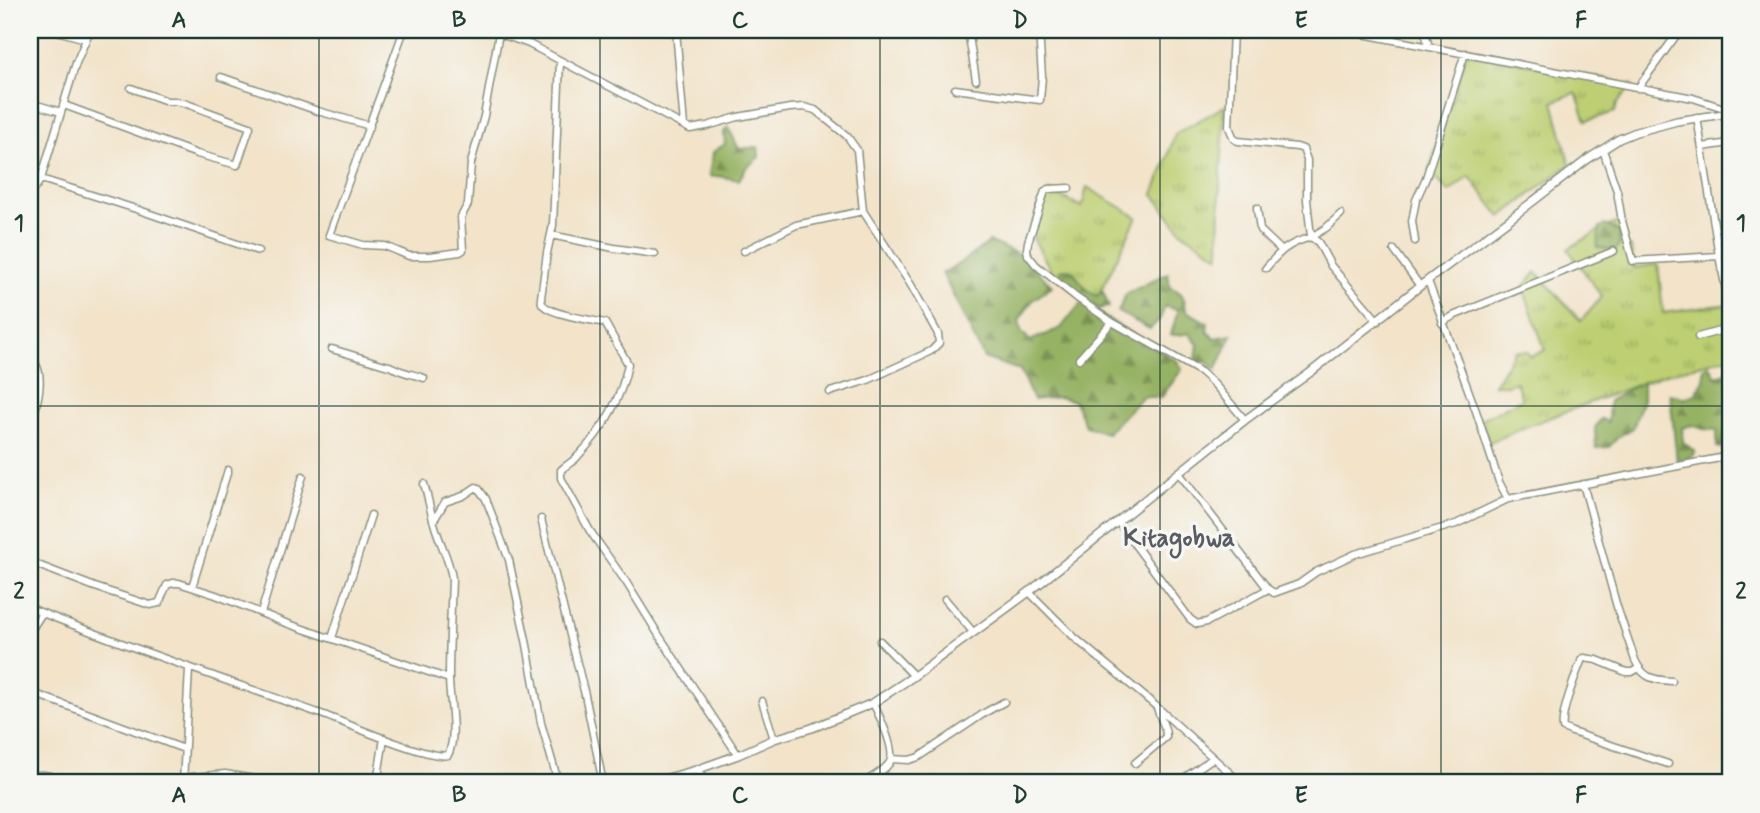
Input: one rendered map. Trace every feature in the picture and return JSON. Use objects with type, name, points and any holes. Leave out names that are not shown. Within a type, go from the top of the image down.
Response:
[{"type":"street","points":[[53,30],[86,39]]},
{"type":"street","points":[[30,189],[35,188],[41,180],[76,63],[90,30]]},
{"type":"street","points":[[404,30],[329,235],[363,244],[385,246],[409,256],[430,256],[463,250],[461,217],[468,204],[471,163],[485,116],[499,33]]},
{"type":"street","points":[[489,30],[529,44],[694,129],[738,117],[804,107],[816,110],[847,136],[857,150],[863,211],[911,285],[938,334],[939,343],[932,351],[868,380],[830,392]]},
{"type":"street","points":[[676,30],[684,126]]},
{"type":"street","points":[[968,30],[976,80]]},
{"type":"street","points":[[955,89],[1040,100],[1040,30]]},
{"type":"street","points":[[1233,30],[1230,132],[1238,141],[1297,146],[1303,149],[1307,160],[1311,237],[1318,242],[1331,266],[1378,321]]},
{"type":"street","points":[[1342,30],[1703,100],[1730,111]]},
{"type":"street","points":[[1424,30],[1429,46]]},
{"type":"street","points":[[1637,88],[1680,30]]},
{"type":"street","points":[[1415,242],[1412,221],[1416,200],[1426,178],[1465,53]]},
{"type":"street","points":[[560,61],[556,171],[542,303],[559,313],[605,323],[628,363],[618,400],[612,411],[579,455],[561,470],[561,478],[590,531],[738,755]]},
{"type":"street","points":[[221,77],[370,126]]},
{"type":"street","points":[[30,103],[63,109],[237,165],[250,127],[187,104],[167,101],[131,88]]},
{"type":"street","points":[[650,783],[738,755],[873,703],[1029,592],[1245,420],[1575,169],[1619,139],[1636,132],[1730,111]]},
{"type":"street","points":[[1697,117],[1730,308]]},
{"type":"street","points":[[1702,147],[1730,143]]},
{"type":"street","points":[[1603,150],[1617,191],[1623,228],[1633,261],[1720,256]]},
{"type":"street","points":[[41,180],[258,251]]},
{"type":"street","points":[[1069,188],[1049,189],[1044,194],[1028,242],[1028,255],[1036,265],[1077,298],[1112,322],[1201,372],[1245,420]]},
{"type":"street","points":[[1256,208],[1260,230],[1280,250]]},
{"type":"street","points":[[744,251],[796,225],[863,211]]},
{"type":"street","points":[[1266,268],[1280,250],[1326,228],[1340,214]]},
{"type":"street","points":[[551,235],[654,254]]},
{"type":"street","points":[[1394,250],[1420,286]]},
{"type":"street","points":[[1442,323],[1453,316],[1614,251]]},
{"type":"street","points":[[1428,281],[1499,482],[1508,499]]},
{"type":"street","points":[[1079,359],[1112,322]]},
{"type":"street","points":[[1698,337],[1730,328]]},
{"type":"street","points":[[332,349],[394,366],[400,371],[411,372],[424,378]]},
{"type":"street","points":[[30,358],[38,369],[40,380],[30,429]]},
{"type":"street","points":[[1179,473],[1268,590],[1274,593],[1299,584],[1316,572],[1355,554],[1456,524],[1508,499],[1730,456]]},
{"type":"street","points":[[192,587],[228,470]]},
{"type":"street","points":[[261,613],[303,476]]},
{"type":"street","points":[[30,608],[384,738],[436,756],[447,755],[452,747],[449,679],[452,578],[450,563],[433,522],[424,484]]},
{"type":"street","points":[[1583,484],[1617,607],[1639,668],[1653,680],[1672,681]]},
{"type":"street","points":[[433,522],[445,502],[469,493],[476,487],[486,499],[509,560],[541,723],[557,783]]},
{"type":"street","points":[[332,638],[371,515]]},
{"type":"street","points":[[541,519],[603,783]]},
{"type":"street","points":[[1118,522],[1197,624],[1207,622],[1268,590]]},
{"type":"street","points":[[30,562],[150,606],[159,603],[167,585],[179,583],[449,679]]},
{"type":"street","points":[[1029,592],[1075,638],[1241,783]]},
{"type":"street","points":[[945,599],[973,632]]},
{"type":"street","points":[[30,632],[42,613]]},
{"type":"street","points":[[880,641],[914,676]]},
{"type":"street","points":[[1639,668],[1626,672],[1597,660],[1582,659],[1563,713],[1563,728],[1668,764]]},
{"type":"street","points":[[189,668],[183,781],[225,774],[279,783]]},
{"type":"street","points":[[30,692],[184,748]]},
{"type":"street","points":[[762,701],[774,739]]},
{"type":"street","points":[[891,759],[909,760],[919,757],[1004,702]]},
{"type":"street","points":[[863,783],[888,766],[892,753],[873,703]]},
{"type":"street","points":[[1135,763],[1166,737],[1157,707]]},
{"type":"street","points":[[377,783],[384,738]]},
{"type":"street","points":[[1187,783],[1187,776],[1213,758]]},
{"type":"street","points":[[696,770],[708,783]]},
{"type":"street","points":[[30,777],[36,774],[45,775],[68,783]]},
{"type":"green space","points":[[1467,52],[1633,85],[1617,103],[1615,112],[1586,121],[1576,92],[1553,102],[1570,164],[1501,217],[1469,176],[1449,192],[1429,171]]},
{"type":"green space","points":[[1225,106],[1219,256],[1182,232],[1153,194],[1175,134]]},
{"type":"green space","points":[[728,127],[739,149],[758,147],[759,157],[746,168],[739,180],[711,177],[709,174],[713,152],[725,144],[724,132]]},
{"type":"green space","points":[[1087,187],[1137,217],[1094,305],[1053,274],[1032,236],[1049,191],[1082,207]]},
{"type":"green space","points":[[1621,222],[1626,247],[1631,247],[1634,268],[1658,264],[1663,313],[1728,304],[1730,357],[1668,373],[1489,443],[1481,419],[1522,399],[1516,382],[1494,385],[1515,351],[1527,351],[1531,357],[1545,350],[1523,288],[1536,272],[1581,321],[1602,297],[1568,249],[1601,229],[1620,232],[1608,226]]},
{"type":"green space","points":[[1605,225],[1620,232],[1619,246],[1614,251],[1597,247],[1600,227]]},
{"type":"green space","points":[[990,242],[1021,255],[1052,286],[1033,300],[1019,320],[1021,331],[1030,341],[1061,328],[1081,303],[1177,361],[1182,369],[1161,398],[1143,396],[1107,433],[1085,426],[1075,401],[1058,397],[1033,400],[1020,370],[984,358],[942,273]]},
{"type":"green space","points":[[1061,269],[1070,269],[1096,296],[1103,292],[1109,307],[1098,309],[1057,276]]},
{"type":"green space","points":[[1168,273],[1170,288],[1182,296],[1186,311],[1208,323],[1207,331],[1214,338],[1232,335],[1216,370],[1205,361],[1200,364],[1196,361],[1198,344],[1188,333],[1171,335],[1178,310],[1165,306],[1160,319],[1150,329],[1118,312],[1126,294]]},
{"type":"green space","points":[[1709,365],[1716,376],[1730,372],[1730,429],[1724,432],[1721,448],[1717,447],[1717,430],[1692,425],[1682,428],[1683,442],[1695,452],[1691,457],[1677,461],[1670,394],[1684,398],[1696,394],[1704,380],[1704,368]]},
{"type":"green space","points":[[1643,382],[1643,399],[1633,428],[1618,437],[1609,447],[1596,448],[1595,428],[1601,419],[1608,422],[1609,401]]},
{"type":"district","name":"Kitagobwa","points":[[1179,537]]}]
